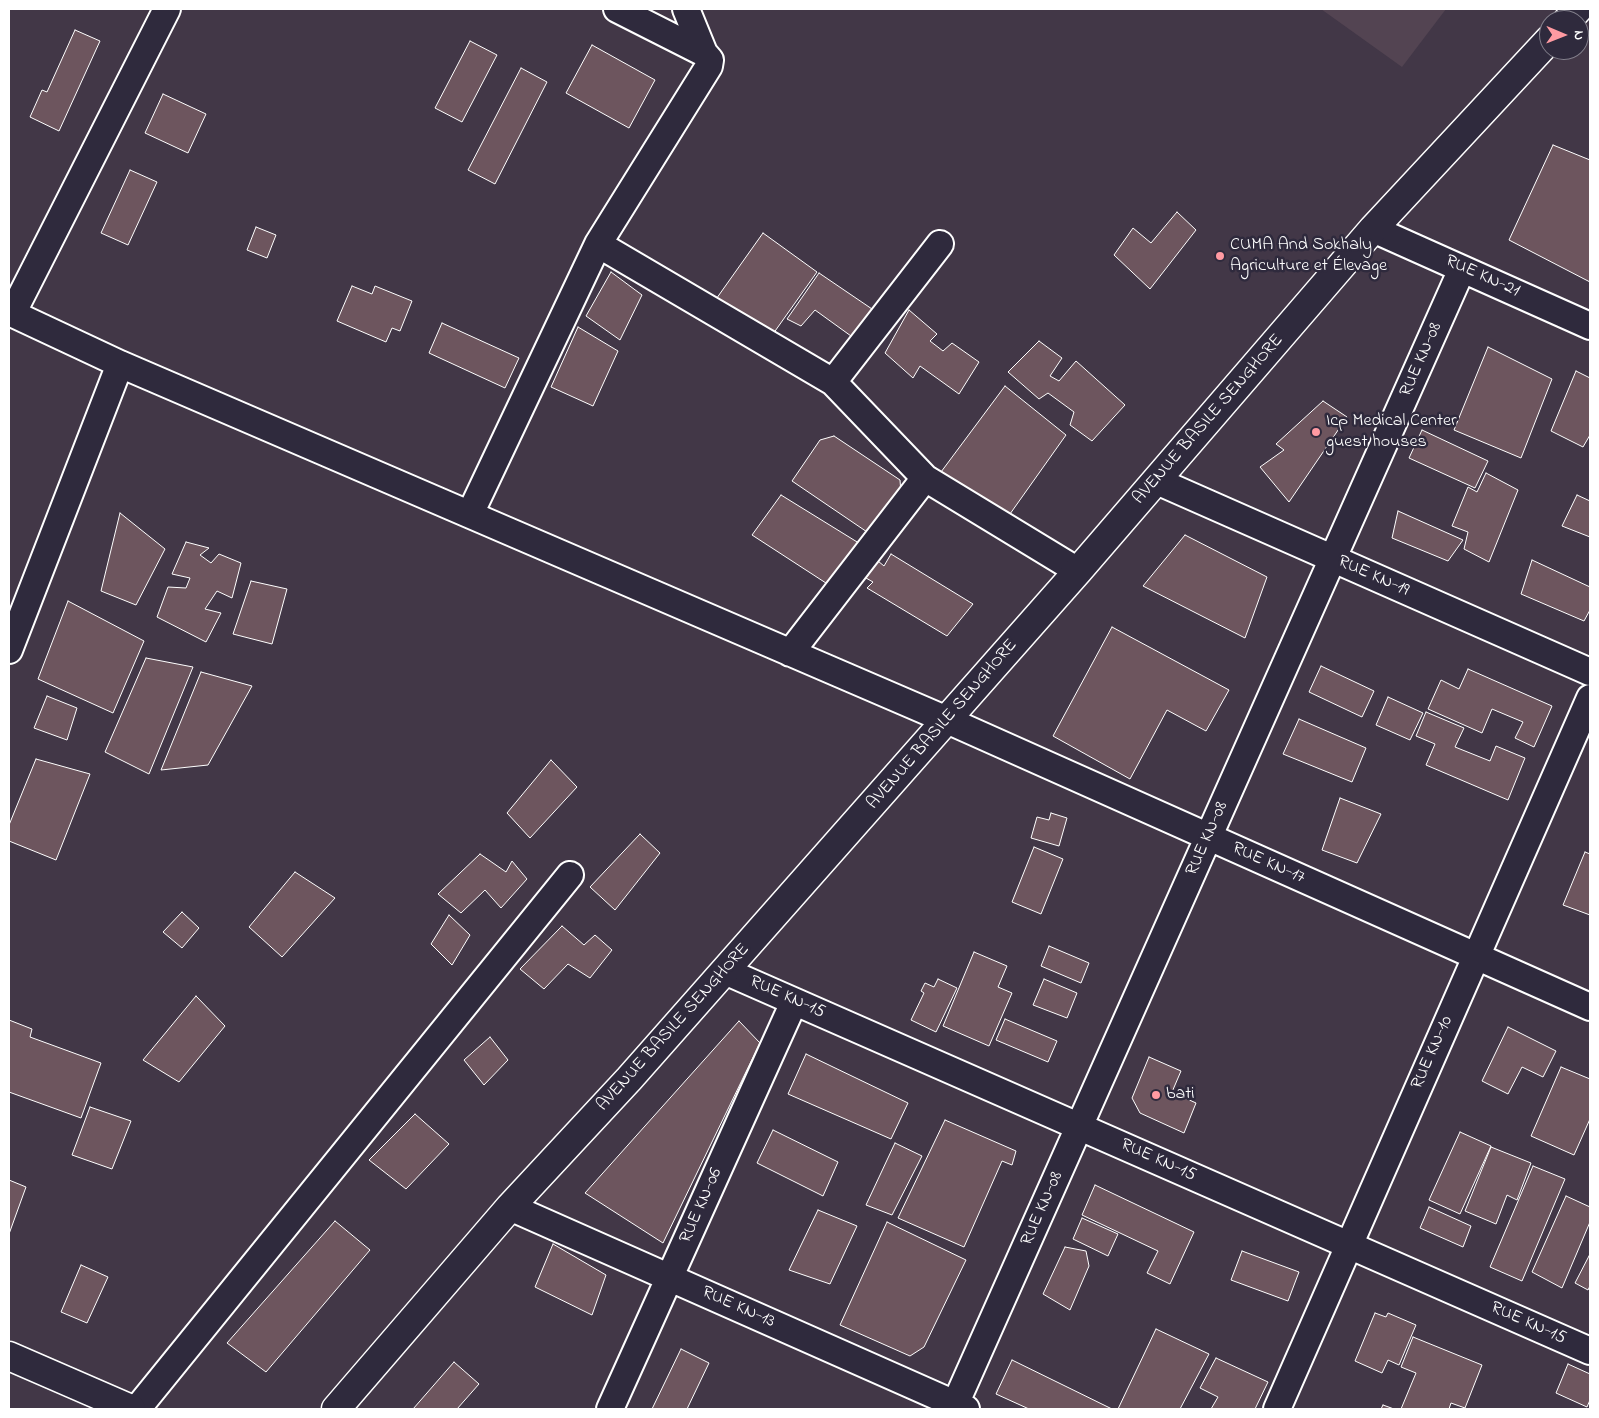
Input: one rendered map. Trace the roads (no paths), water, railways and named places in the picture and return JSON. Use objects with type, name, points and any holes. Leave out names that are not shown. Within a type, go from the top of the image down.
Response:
[{"type":"main road","name":"AVENUE BASILE SENGHORE","points":[[336,1409],[510,1207],[629,1079],[947,720],[1157,481],[1374,229],[1539,51]]},
{"type":"main road","points":[[9,1356],[131,1409]]},
{"type":"street","points":[[10,313],[167,9]]},
{"type":"street","points":[[617,9],[704,53]]},
{"type":"street","points":[[470,514],[598,244],[709,66],[710,60],[704,53],[686,9]]},
{"type":"street","name":"RUE KN-21","points":[[1374,229],[1590,326]]},
{"type":"street","points":[[598,244],[833,382],[925,478],[1078,571]]},
{"type":"street","points":[[833,382],[940,244]]},
{"type":"street","name":"RUE KN-08","points":[[958,1408],[1080,1127],[1462,269]]},
{"type":"street","name":"RUE KN-17","points":[[10,313],[120,364],[947,720],[1590,1007]]},
{"type":"street","points":[[9,650],[120,364]]},
{"type":"street","points":[[790,653],[925,478]]},
{"type":"street","name":"RUE KN-19","points":[[1157,481],[1590,672]]},
{"type":"street","name":"RUE KN-10","points":[[1276,1409],[1590,698]]},
{"type":"street","points":[[137,1409],[570,875]]},
{"type":"street","name":"RUE KN-15","points":[[725,971],[1590,1351]]},
{"type":"street","name":"RUE KN-06","points":[[610,1409],[794,1002]]},
{"type":"street","name":"RUE KN-13","points":[[510,1207],[958,1408]]},
{"type":"place","name":"CUMA And Sokhaly Agriculture et Élevage","points":[[1220,256]]},
{"type":"place","name":"Icp Medical Center guest houses","points":[[1316,432]]},
{"type":"place","name":"bati","points":[[1156,1095]]}]
